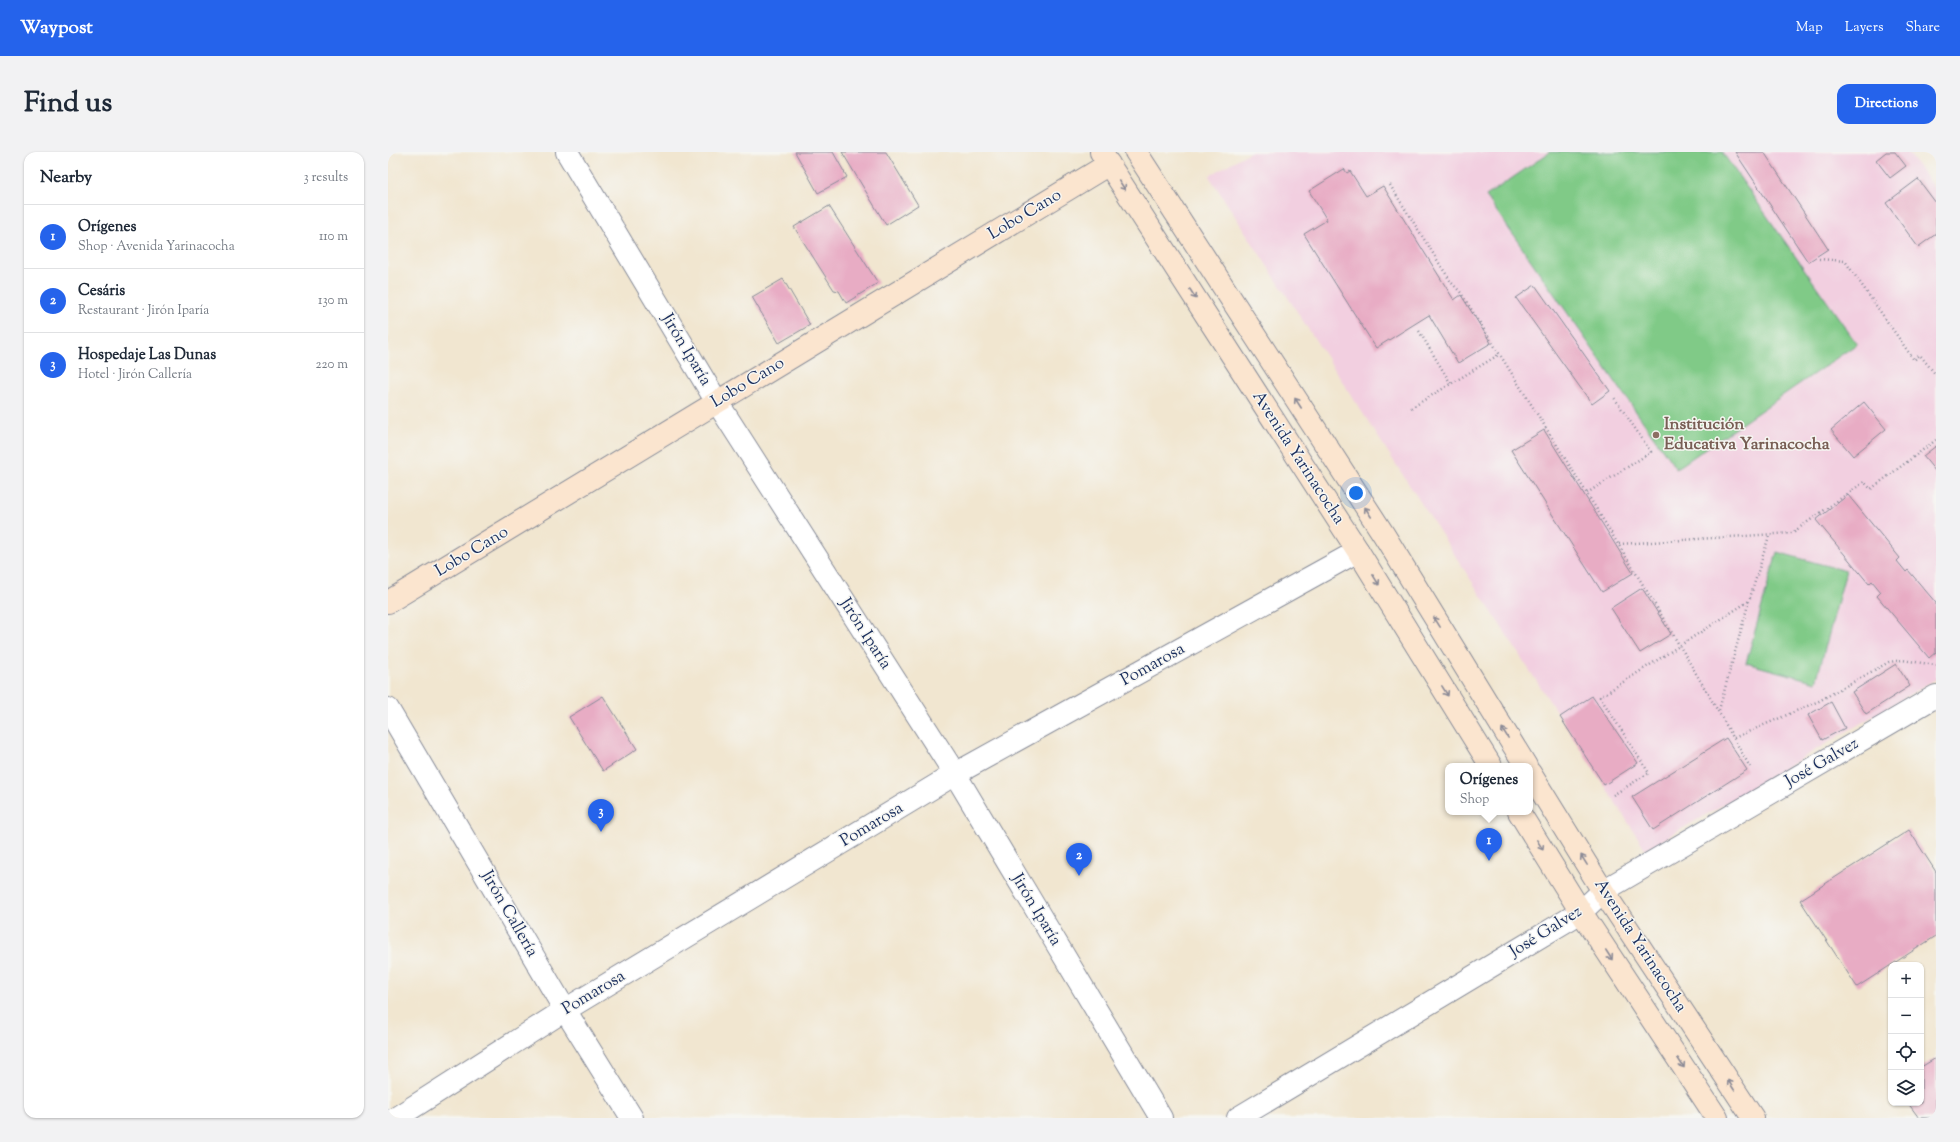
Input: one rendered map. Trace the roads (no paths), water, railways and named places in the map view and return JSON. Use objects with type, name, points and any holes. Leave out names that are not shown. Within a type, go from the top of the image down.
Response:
[{"type":"street","name":"Jirón Iparía","points":[[567,152],[717,402],[955,774],[1162,1118]]},
{"type":"street","name":"Avenida Yarinacocha","points":[[1136,152],[1384,535],[1524,763]]},
{"type":"street","name":"Lobo Cano","points":[[388,602],[717,402],[1105,158]]},
{"type":"street","name":"Avenida Yarinacocha","points":[[1105,158],[1358,551],[1489,763]]},
{"type":"street","name":"Pomarosa","points":[[396,1118],[565,1010],[955,774],[1358,551]]},
{"type":"street","name":"José Galvez","points":[[1238,1118],[1581,912],[1603,891],[1936,696]]},
{"type":"street","name":"Jirón Callería","points":[[388,709],[565,1010],[632,1118]]},
{"type":"street","name":"Avenida Yarinacocha","points":[[1533,778],[1603,891],[1753,1118]]},
{"type":"street","name":"Avenida Yarinacocha","points":[[1521,815],[1581,912],[1717,1118]]},
{"type":"place","name":"Institución Educativa Yarinacocha","points":[[1656,435]]},
{"type":"place","name":"Hospedaje Las Dunas","points":[[601,832]]},
{"type":"place","name":"Orígenes","points":[[1489,861]]},
{"type":"place","name":"Cesáris","points":[[1079,876]]}]
